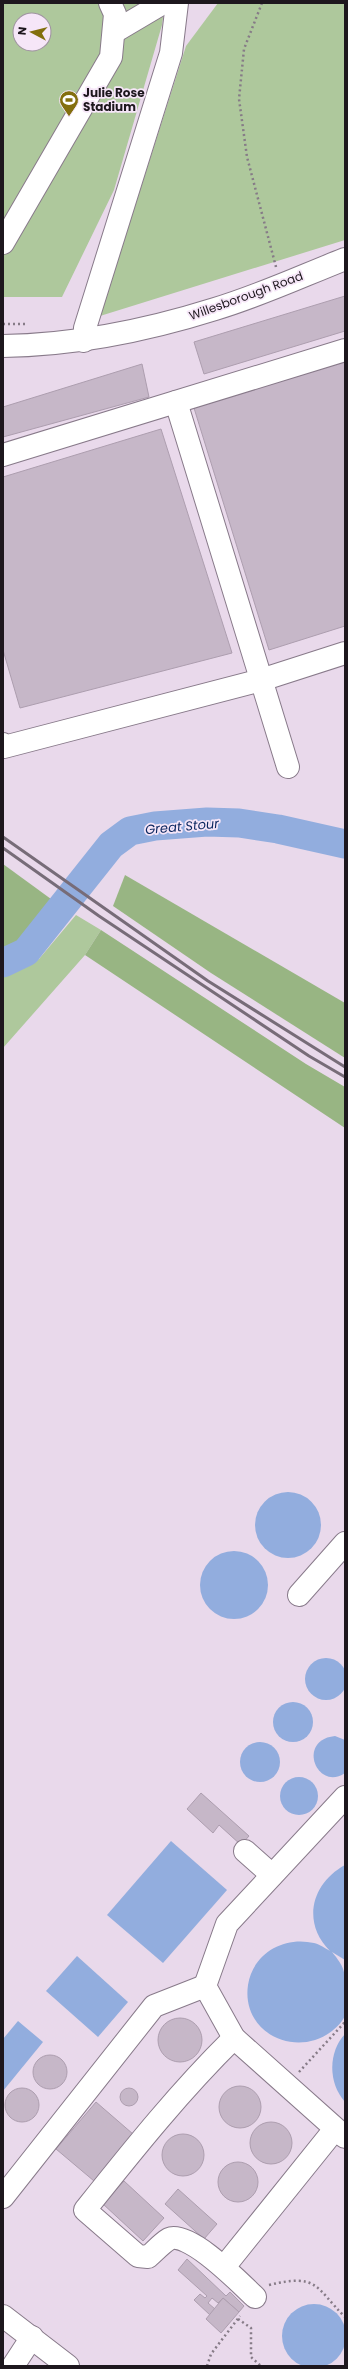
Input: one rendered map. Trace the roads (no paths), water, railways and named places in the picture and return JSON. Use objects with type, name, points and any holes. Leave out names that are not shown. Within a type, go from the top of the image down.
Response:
[{"type":"main road","points":[[3,243],[111,57],[115,14],[110,3]]},
{"type":"main road","points":[[114,32],[163,3]]},
{"type":"main road","points":[[84,341],[85,328],[171,53],[177,3]]},
{"type":"main road","name":"Willesborough Road","points":[[3,346],[48,345],[84,341],[141,330],[216,309],[345,259]]},
{"type":"main road","points":[[3,455],[345,350]]},
{"type":"main road","points":[[176,402],[288,767]]},
{"type":"main road","points":[[3,744],[4,747],[261,680],[345,653]]},
{"type":"main road","points":[[299,1595],[341,1554]]},
{"type":"main road","points":[[224,2268],[340,2133],[288,2084],[234,2038],[205,1986],[227,1924],[345,1797]]},
{"type":"main road","points":[[245,1851],[272,1875]]},
{"type":"main road","points":[[3,2197],[154,2006],[205,1986]]},
{"type":"main road","points":[[234,2038],[204,2068],[164,2114],[85,2210],[138,2256],[148,2257],[170,2239],[177,2238],[205,2252],[255,2297]]},
{"type":"main road","points":[[3,2316],[68,2366]]},
{"type":"main road","points":[[13,2366],[32,2337]]},
{"type":"water","points":[[281,1492],[295,1492],[307,1497],[316,1506],[321,1518],[319,1538],[312,1549],[295,1558],[281,1558],[269,1553],[260,1544],[255,1532],[255,1518],[260,1506],[269,1497]]},
{"type":"water","points":[[234,1551],[247,1554],[258,1561],[265,1572],[268,1585],[265,1598],[258,1609],[247,1616],[234,1619],[221,1616],[210,1609],[203,1598],[200,1585],[203,1572],[210,1561],[221,1554]]},
{"type":"water","points":[[322,1658],[330,1658],[338,1661],[344,1667],[347,1679],[344,1691],[338,1697],[330,1700],[322,1700],[314,1697],[308,1691],[305,1683],[305,1675],[308,1667],[314,1661]]},
{"type":"water","points":[[293,1702],[301,1704],[307,1708],[311,1714],[313,1722],[311,1730],[307,1736],[301,1740],[293,1742],[285,1740],[279,1736],[275,1730],[273,1722],[275,1714],[279,1708],[285,1704]]},
{"type":"water","points":[[335,1736],[345,1740],[345,1773],[335,1777],[326,1776],[319,1771],[315,1763],[314,1754],[316,1746],[323,1740]]},
{"type":"water","points":[[264,1742],[271,1745],[277,1751],[280,1762],[279,1770],[271,1779],[264,1782],[256,1782],[249,1779],[241,1770],[240,1758],[243,1751],[252,1743]]},
{"type":"water","points":[[295,1777],[303,1777],[313,1782],[317,1789],[317,1803],[313,1810],[303,1815],[295,1815],[285,1810],[283,1807],[280,1800],[280,1792],[285,1782],[288,1780]]},
{"type":"water","points":[[171,1841],[227,1890],[163,1963],[107,1915]]},
{"type":"water","points":[[345,1865],[345,1960],[332,1952],[340,1963],[345,1975],[346,2012],[344,2017],[332,2031],[318,2039],[303,2042],[288,2041],[274,2036],[262,2028],[253,2016],[248,2002],[248,1985],[251,1974],[256,1964],[263,1956],[272,1949],[281,1945],[303,1941],[322,1946],[330,1951],[321,1940],[315,1928],[313,1916],[314,1904],[318,1892],[325,1882]]},
{"type":"water","points":[[77,1956],[128,2002],[98,2037],[46,1991]]},
{"type":"water","points":[[18,2021],[43,2042],[3,2091],[3,2039]]},
{"type":"water","points":[[345,2034],[345,2102],[335,2086],[332,2068],[335,2050],[339,2041]]},
{"type":"water","points":[[314,2304],[326,2306],[337,2313],[344,2324],[346,2336],[344,2348],[337,2359],[326,2366],[314,2368],[302,2366],[291,2359],[284,2348],[282,2336],[284,2324],[291,2313],[302,2306]]},
{"type":"waterway","name":"Great Stour","points":[[3,963],[26,952],[111,845],[130,831],[155,826],[207,822],[239,823],[278,829],[345,844]]},
{"type":"railway","points":[[3,837],[208,981],[345,1067]]},
{"type":"railway","points":[[3,848],[99,916],[309,1056],[345,1077]]},
{"type":"place","name":"Julie Rose Stadium","points":[[69,117]]}]
